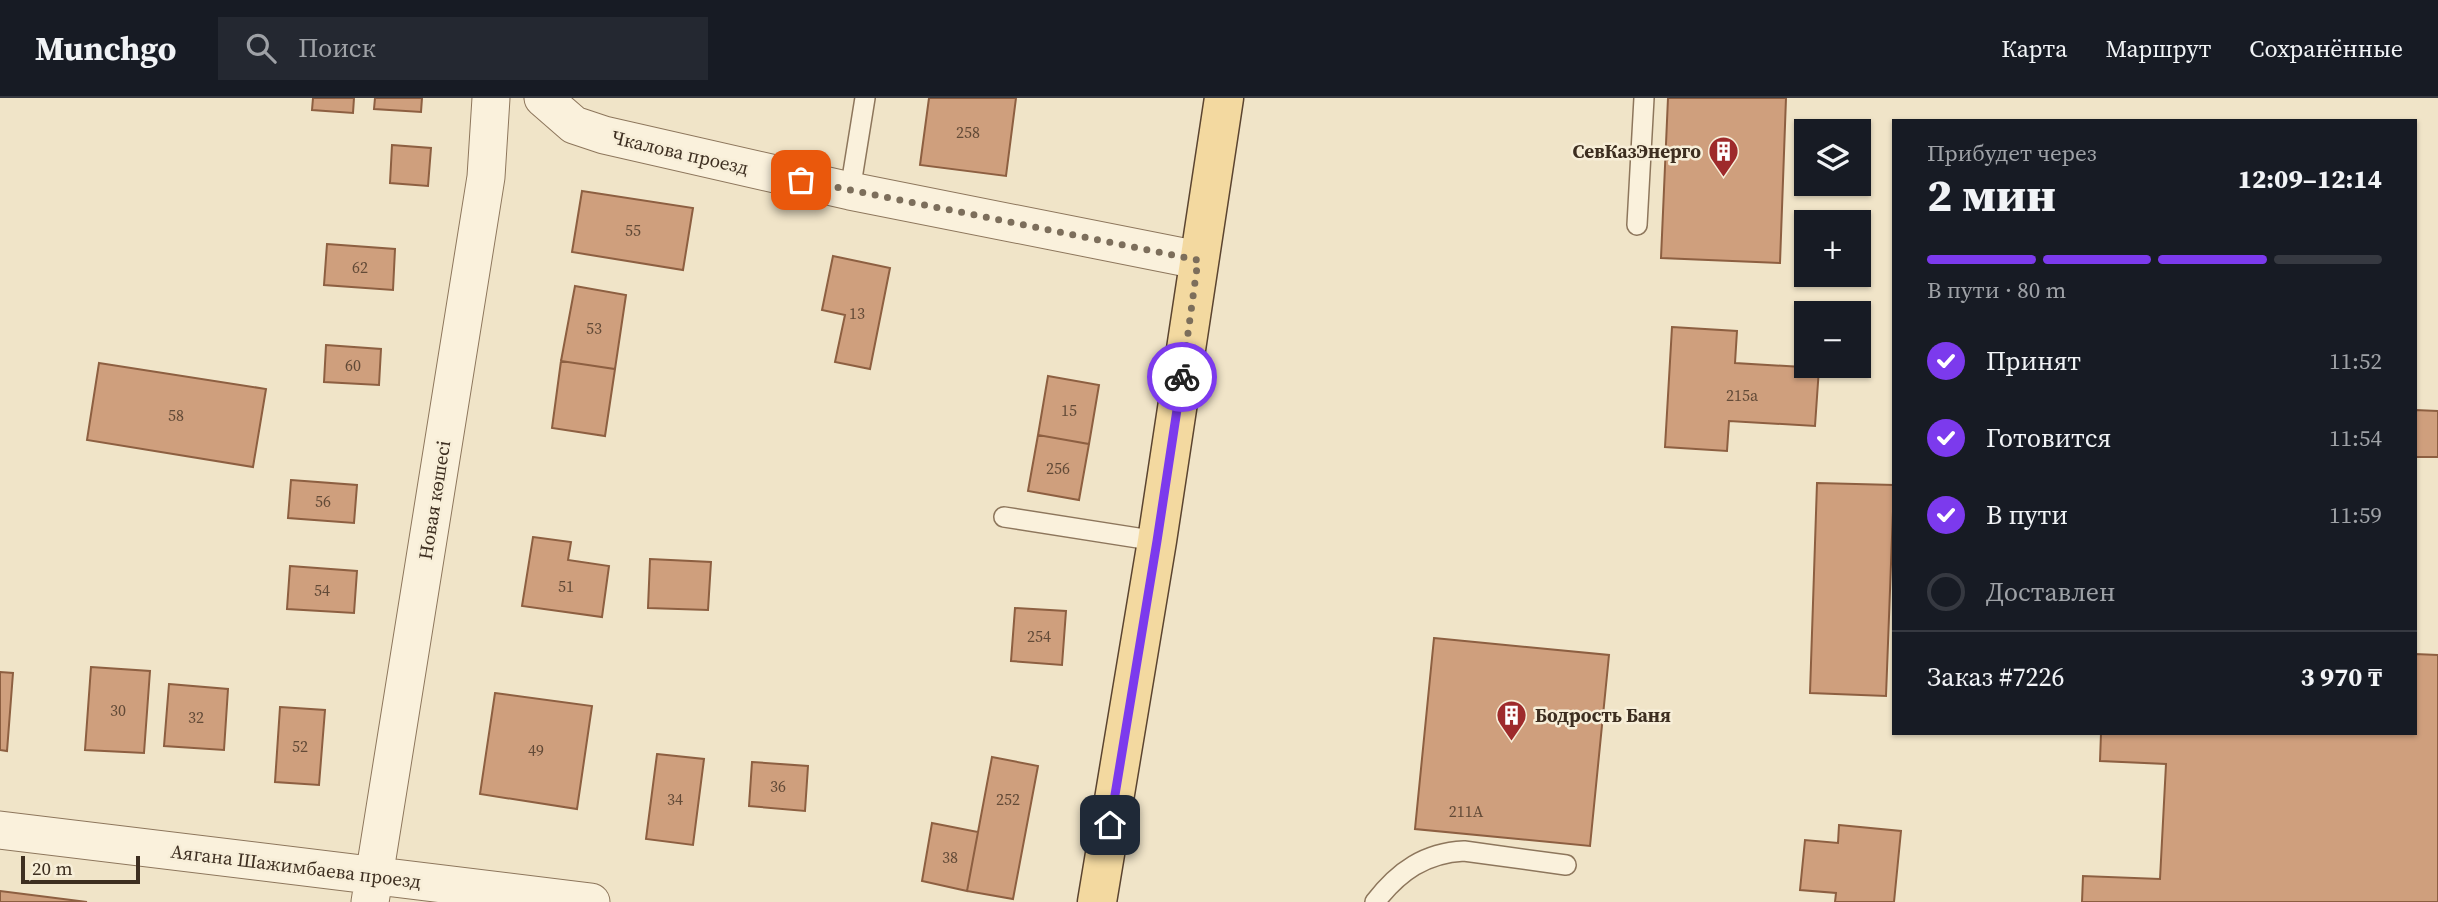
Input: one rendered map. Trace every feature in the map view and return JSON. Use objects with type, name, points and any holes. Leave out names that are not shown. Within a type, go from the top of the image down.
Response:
[{"type":"main road","points":[[1097,902],[1157,541],[1224,98]]},
{"type":"street","name":"Новая көшесі","points":[[372,889],[486,177],[491,98]]},
{"type":"street","name":"Чкалова проезд","points":[[543,98],[574,125],[604,135],[850,191],[1198,260]]},
{"type":"street","name":"Аягана Шажимбаева проезд","points":[[0,830],[372,889],[591,902]]},
{"type":"lane","points":[[850,191],[865,98]]},
{"type":"lane","points":[[1637,225],[1644,98]]},
{"type":"lane","points":[[1004,517],[1157,541]]},
{"type":"lane","points":[[1375,902],[1399,874],[1416,863],[1449,852],[1464,851],[1566,864]]},
{"type":"building","points":[[313,98],[354,98],[353,113],[312,110]]},
{"type":"building","points":[[375,98],[422,98],[421,112],[374,109]]},
{"type":"building","points":[[929,98],[1016,98],[1006,176],[920,165]]},
{"type":"building","name":"СевКазЭнерго","points":[[1668,98],[1786,98],[1780,263],[1661,258]]},
{"type":"building","points":[[392,145],[431,148],[428,186],[390,183]]},
{"type":"building","points":[[582,191],[693,208],[683,270],[572,252]]},
{"type":"building","points":[[327,244],[395,249],[393,290],[324,285]]},
{"type":"building","points":[[833,256],[890,268],[870,369],[835,362],[845,315],[822,310]]},
{"type":"building","points":[[575,286],[626,295],[615,369],[561,361]]},
{"type":"building","points":[[1672,327],[1737,331],[1735,363],[1794,367],[1794,378],[1818,378],[1815,426],[1729,421],[1727,451],[1665,447]]},
{"type":"building","points":[[326,345],[381,349],[379,385],[324,382]]},
{"type":"building","points":[[561,361],[615,369],[605,436],[552,428]]},
{"type":"building","points":[[99,363],[266,389],[253,467],[87,440]]},
{"type":"building","points":[[1048,376],[1099,385],[1089,444],[1038,435]]},
{"type":"building","points":[[2417,410],[2438,411],[2438,457],[2417,457]]},
{"type":"building","points":[[1038,435],[1089,444],[1079,500],[1028,491]]},
{"type":"building","points":[[291,480],[357,485],[354,523],[288,518]]},
{"type":"building","points":[[1817,483],[1892,485],[1886,696],[1810,693]]},
{"type":"building","points":[[533,537],[571,542],[568,560],[609,566],[602,617],[522,606]]},
{"type":"building","points":[[650,559],[711,562],[708,610],[648,608]]},
{"type":"building","points":[[290,566],[357,571],[354,613],[287,609]]},
{"type":"building","points":[[1015,608],[1066,611],[1062,665],[1011,661]]},
{"type":"building","name":"Бодрость Баня","points":[[1434,638],[1609,655],[1590,846],[1415,829]]},
{"type":"building","points":[[2417,654],[2438,655],[2438,902],[2082,902],[2083,876],[2160,879],[2166,764],[2100,761],[2101,735],[2417,735]]},
{"type":"building","points":[[91,667],[150,671],[144,753],[85,750]]},
{"type":"building","points":[[0,672],[13,673],[7,751],[0,750]]},
{"type":"building","points":[[169,684],[228,689],[224,750],[164,746]]},
{"type":"building","points":[[495,693],[592,706],[577,809],[480,794]]},
{"type":"building","points":[[280,707],[325,710],[319,785],[275,782]]},
{"type":"building","points":[[657,754],[704,759],[693,845],[646,839]]},
{"type":"building","points":[[992,757],[1038,766],[1013,899],[967,891]]},
{"type":"building","points":[[752,762],[808,766],[805,811],[749,806]]},
{"type":"building","points":[[932,823],[978,832],[967,891],[922,881]]},
{"type":"building","points":[[1839,825],[1901,831],[1894,902],[1835,902],[1836,893],[1800,890],[1805,840],[1838,843]]},
{"type":"building","points":[[0,891],[87,902],[0,902]]},
{"type":"way so far","points":[[801,180],[1198,260],[1182,377]]},
{"type":"place","name":"СевКазЭнерго","points":[[1724,178]]},
{"type":"place","name":"Бодрость Баня","points":[[1512,742]]},
{"type":"route","points":[[1110,825],[1182,377]]}]
